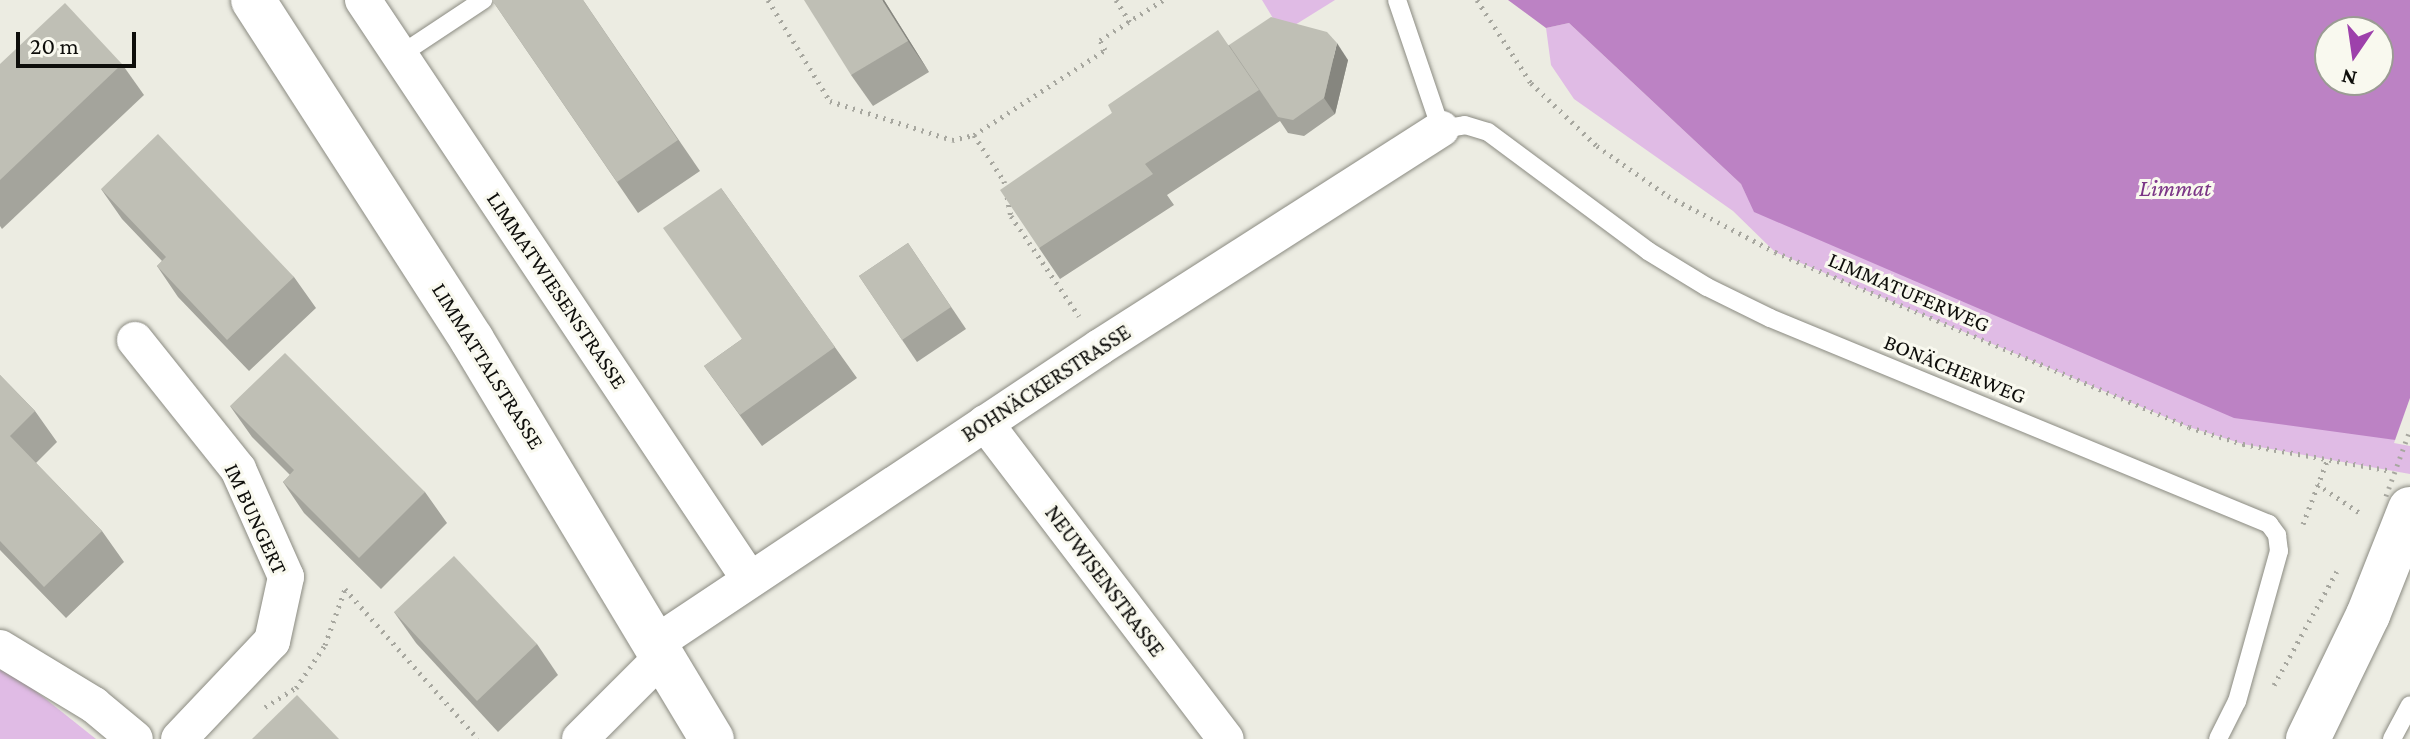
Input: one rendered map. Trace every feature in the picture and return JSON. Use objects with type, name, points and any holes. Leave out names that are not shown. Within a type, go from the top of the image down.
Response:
[{"type":"main road","name":"LIMMATTALSTRASSE","points":[[253,0],[472,340],[712,739]]},
{"type":"main road","points":[[2308,739],[2368,615],[2386,508]]},
{"type":"street","name":"LIMMATWIESENSTRASSE","points":[[363,0],[750,580]]},
{"type":"street","name":"BOHNÄCKERSTRASSE","points":[[580,739],[660,649],[750,580],[1100,347],[1441,129]]},
{"type":"street","name":"IM BUNGERT","points":[[135,340],[238,469],[286,577],[272,641],[179,739]]},
{"type":"street","name":"NEUWISENSTRASSE","points":[[985,423],[1226,739]]},
{"type":"street","points":[[0,648],[94,705],[135,739]]},
{"type":"lane","points":[[400,55],[483,0]]},
{"type":"lane","points":[[1397,0],[1441,129]]},
{"type":"lane","name":"BONÄCHERWEG","points":[[1441,129],[1465,125],[1488,132],[1648,251],[1745,305],[1847,351],[2269,524],[2277,535]]},
{"type":"lane","points":[[2218,739],[2237,701],[2279,551],[2277,535]]},
{"type":"lane","points":[[2392,739],[2410,705]]},
{"type":"path","points":[[768,0],[830,101],[952,140],[974,135],[1105,50],[1100,40],[1163,0]]},
{"type":"path","points":[[1116,0],[1130,22]]},
{"type":"path","name":"LIMMATUFERWEG","points":[[1477,0],[1531,83],[1597,146],[1668,196],[1775,252],[2189,427],[2243,444],[2410,474]]},
{"type":"path","points":[[974,135],[1004,181],[1011,216],[1100,347]]},
{"type":"path","points":[[2317,484],[2386,508],[2410,430]]},
{"type":"path","points":[[2277,535],[2302,527],[2327,461]]},
{"type":"path","points":[[2237,701],[2254,702],[2269,694],[2346,559]]},
{"type":"path","points":[[254,716],[296,688],[325,645],[345,589],[478,739]]},
{"type":"shaded area","points":[[1262,0],[1335,0],[1282,33]]},
{"type":"shaded area","points":[[1569,23],[1741,184],[1755,212],[2373,436],[2410,442],[2410,474],[2243,444],[2189,427],[1775,252],[1733,211],[1574,99],[1551,65],[1546,28]]},
{"type":"shaded area","points":[[0,670],[18,677],[96,739],[0,739]]},
{"type":"water","name":"Limmat","points":[[1508,0],[2410,0],[2410,442],[2234,418],[1754,212],[1741,184],[1569,23],[1546,28]]},
{"type":"pier","points":[[2410,398],[2410,446],[2394,443]]},
{"type":"building","points":[[492,0],[583,0],[678,140],[617,182]]},
{"type":"building","points":[[804,0],[882,0],[908,41],[851,75]]},
{"type":"building","points":[[65,3],[122,64],[0,180],[0,64]]},
{"type":"building","points":[[1271,17],[1327,32],[1337,43],[1324,98],[1293,120],[1278,117],[1229,45]]},
{"type":"building","points":[[1218,30],[1259,90],[1145,164],[1153,174],[1039,248],[1000,190],[1112,113],[1108,105]]},
{"type":"building","points":[[158,134],[294,277],[227,340],[157,266],[166,257],[101,189]]},
{"type":"building","points":[[721,188],[835,347],[740,415],[704,366],[742,339],[663,228]]},
{"type":"building","points":[[908,243],[951,307],[902,340],[859,276]]},
{"type":"building","points":[[285,353],[425,492],[359,558],[283,482],[294,470],[230,406]]},
{"type":"building","points":[[0,375],[35,411],[10,436],[102,531],[44,587],[0,541]]},
{"type":"building","points":[[454,556],[537,644],[477,701],[394,612]]},
{"type":"building","points":[[297,695],[339,739],[252,739]]}]
